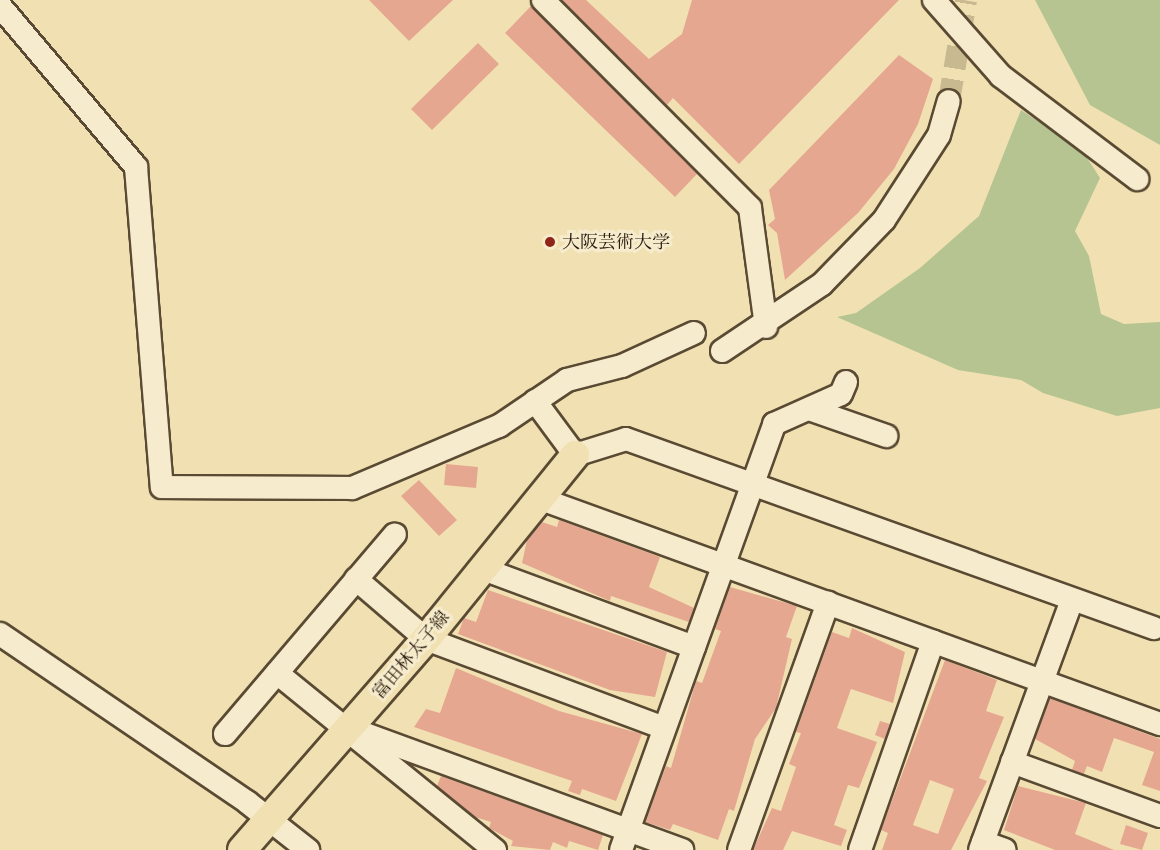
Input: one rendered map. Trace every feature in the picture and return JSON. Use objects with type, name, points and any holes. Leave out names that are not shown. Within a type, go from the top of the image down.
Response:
[{"type":"main road","name":"富田林太子線","points":[[242,850],[426,639],[575,455]]},
{"type":"street","points":[[543,0],[750,208],[766,327]]},
{"type":"street","points":[[934,0],[1001,76],[1137,179]]},
{"type":"street","points":[[0,6],[136,167],[162,487],[352,488],[499,426],[567,380],[622,366],[693,333]]},
{"type":"street","points":[[722,351],[766,327],[822,284],[884,220],[939,135],[949,101]]},
{"type":"street","points":[[625,840],[774,424],[841,394],[846,382]]},
{"type":"street","points":[[535,401],[575,455],[626,439],[1154,628]]},
{"type":"street","points":[[809,409],[886,436]]},
{"type":"street","points":[[541,499],[1160,724]]},
{"type":"street","points":[[225,734],[394,534]]},
{"type":"street","points":[[483,569],[694,647]]},
{"type":"street","points":[[356,579],[426,639],[664,728]]},
{"type":"street","points":[[1005,850],[982,846],[1072,600]]},
{"type":"street","points":[[739,850],[828,603]]},
{"type":"street","points":[[7,639],[268,818],[308,850]]},
{"type":"street","points":[[860,850],[933,641]]},
{"type":"street","points":[[277,673],[349,728],[495,850]]},
{"type":"street","points":[[349,728],[625,840],[682,850]]},
{"type":"street","points":[[1012,762],[1160,816]]},
{"type":"green space","points":[[1035,0],[1160,0],[1160,145],[1090,105]]},
{"type":"green space","points":[[1021,110],[1082,150],[1100,178],[1075,231],[1089,256],[1101,314],[1124,324],[1160,322],[1160,408],[1117,416],[1043,393],[1021,380],[958,370],[837,317],[856,313],[920,268],[979,216]]},
{"type":"building","points":[[369,0],[453,0],[409,41]]},
{"type":"building","points":[[562,0],[586,0],[649,59],[682,34],[692,0],[899,0],[739,164],[673,98],[667,105]]},
{"type":"building","points":[[531,6],[697,174],[675,197],[505,33]]},
{"type":"building","points":[[478,43],[499,64],[432,130],[411,109]]},
{"type":"building","points":[[899,55],[933,79],[918,124],[894,169],[858,213],[785,280],[777,233],[768,225],[775,219],[769,190]]},
{"type":"building","points":[[446,464],[478,467],[476,488],[444,485]]},
{"type":"building","points":[[419,480],[457,520],[439,536],[401,496]]},
{"type":"building","points":[[559,520],[660,557],[649,587],[694,608],[689,622],[611,596],[610,601],[522,563],[527,540],[542,522],[557,527]]},
{"type":"building","points":[[730,587],[797,606],[786,637],[792,639],[776,708],[755,739],[734,811],[729,809],[718,840],[673,824],[670,830],[645,822],[666,766],[671,768],[696,681],[702,683],[721,631],[715,629]]},
{"type":"building","points":[[488,590],[667,652],[655,697],[610,690],[458,634],[464,618],[476,622]]},
{"type":"building","points":[[852,628],[905,652],[893,703],[851,689],[837,728],[877,742],[859,788],[848,785],[834,825],[847,830],[841,846],[792,831],[783,850],[753,850],[772,808],[781,811],[796,767],[789,764],[801,733],[796,732],[832,632],[849,638]]},
{"type":"building","points":[[945,660],[997,680],[986,711],[1004,717],[979,778],[987,781],[951,850],[882,850],[888,833],[881,830]],"holes":[[[930,780],[954,789],[938,834],[913,825]]]},
{"type":"building","points":[[456,668],[559,711],[642,734],[616,801],[582,789],[580,795],[568,791],[572,781],[414,727],[426,709],[440,713]]},
{"type":"building","points":[[1050,698],[1160,739],[1160,791],[1142,785],[1154,752],[1114,738],[1102,772],[1087,766],[1084,774],[1072,770],[1075,761],[1035,739]]},
{"type":"building","points":[[880,721],[890,724],[885,739],[875,735]]},
{"type":"building","points":[[441,776],[603,835],[598,850],[569,841],[567,848],[553,842],[550,850],[511,846],[513,841],[489,828],[491,822],[475,817],[437,786]]},
{"type":"building","points":[[1018,786],[1086,803],[1075,834],[1114,850],[1055,850],[1004,830]]},
{"type":"building","points":[[1126,825],[1148,833],[1142,850],[1120,844]]},
{"type":"tunnel","points":[[949,101],[966,0]]},
{"type":"place","name":"大阪芸術大学","points":[[550,242]]}]
